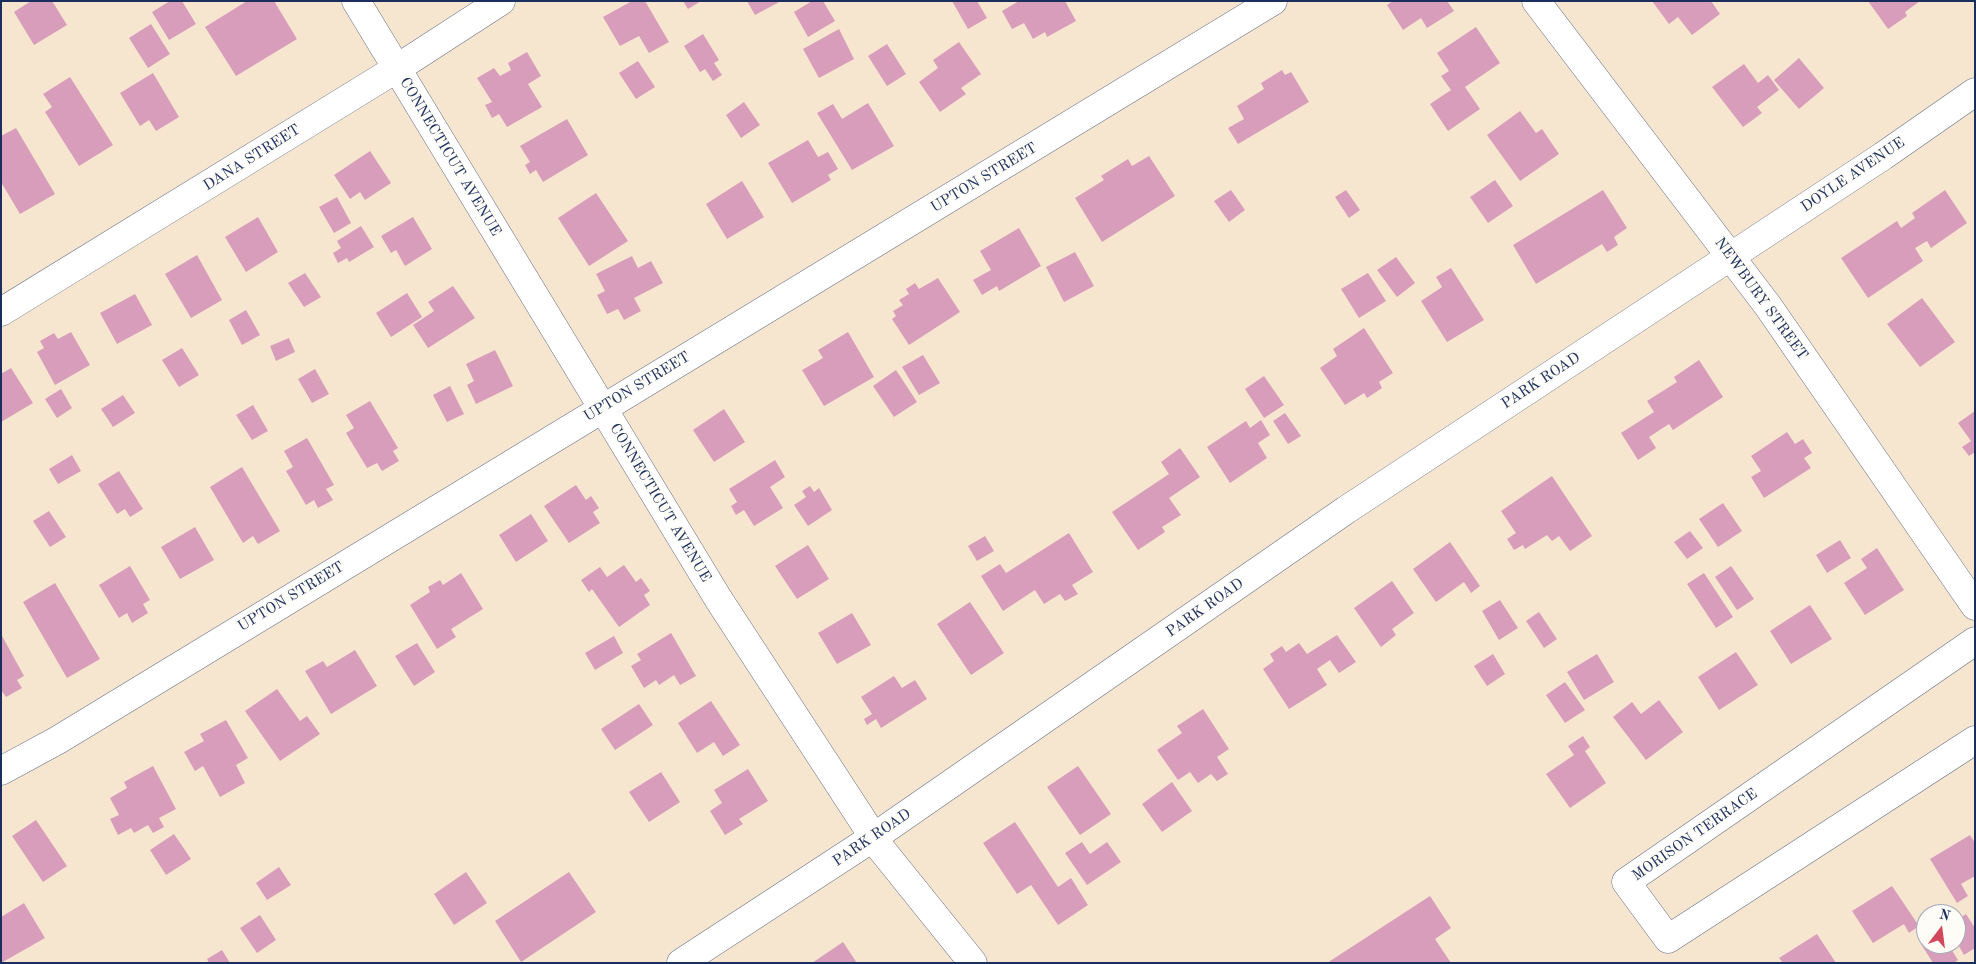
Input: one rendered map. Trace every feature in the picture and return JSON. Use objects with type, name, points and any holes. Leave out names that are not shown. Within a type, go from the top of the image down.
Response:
[{"type":"street","name":"CONNECTICUT AVENUE","points":[[356,1],[719,600],[874,837],[973,963]]},
{"type":"street","name":"DANA STREET","points":[[1,312],[396,69],[501,1]]},
{"type":"street","name":"UPTON STREET","points":[[1,771],[67,734],[1273,1]]},
{"type":"street","name":"NEWBURY STREET","points":[[1536,1],[1780,322],[1975,606]]},
{"type":"street","name":"DOYLE AVENUE","points":[[1731,256],[1883,156],[1975,92]]},
{"type":"street","name":"PARK ROAD","points":[[681,963],[874,837],[1346,510],[1731,256]]},
{"type":"street","name":"MORISON TERRACE","points":[[1975,641],[1626,882],[1668,939],[1975,740]]},
{"type":"building","points":[[31,1],[52,1],[67,25],[34,45],[14,12]]},
{"type":"building","points":[[170,1],[182,1],[196,24],[169,40],[152,12]]},
{"type":"building","points":[[247,1],[274,1],[297,39],[236,76],[205,27]]},
{"type":"building","points":[[632,1],[645,1],[669,42],[649,53],[639,36],[620,46],[603,17]]},
{"type":"building","points":[[683,1],[701,1],[688,9]]},
{"type":"building","points":[[747,1],[781,1],[755,15]]},
{"type":"building","points":[[812,1],[823,1],[835,21],[808,37],[794,12]]},
{"type":"building","points":[[952,1],[977,1],[987,18],[968,29]]},
{"type":"building","points":[[1019,1],[1065,1],[1076,21],[1047,37],[1045,32],[1033,39],[1024,23],[1012,29],[1002,11]]},
{"type":"building","points":[[1393,1],[1447,1],[1454,11],[1427,28],[1421,18],[1403,30],[1387,5]]},
{"type":"building","points":[[1652,1],[1711,1],[1720,14],[1692,35],[1678,17],[1669,24]]},
{"type":"building","points":[[1868,1],[1920,1],[1905,12],[1907,16],[1888,29]]},
{"type":"building","points":[[151,24],[170,54],[148,68],[129,38]]},
{"type":"building","points":[[1476,27],[1500,63],[1465,87],[1480,109],[1448,131],[1430,104],[1451,90],[1441,76],[1449,71],[1437,53]]},
{"type":"building","points":[[839,29],[854,59],[819,78],[803,49]]},
{"type":"building","points":[[703,34],[719,60],[714,63],[722,75],[713,81],[705,69],[700,72],[684,46]]},
{"type":"building","points":[[959,42],[981,74],[961,88],[966,94],[940,112],[919,82],[938,68],[933,60]]},
{"type":"building","points":[[887,44],[906,74],[887,86],[868,56]]},
{"type":"building","points":[[527,52],[541,76],[528,84],[542,107],[507,127],[499,114],[492,118],[485,105],[492,102],[477,78],[494,68],[500,76],[511,70],[508,63]]},
{"type":"building","points":[[1799,58],[1824,88],[1799,109],[1774,80]]},
{"type":"building","points":[[638,61],[655,87],[636,99],[619,73]]},
{"type":"building","points":[[1744,64],[1758,83],[1768,75],[1779,90],[1757,107],[1762,113],[1743,127],[1712,87]]},
{"type":"building","points":[[1282,70],[1285,75],[1291,72],[1309,102],[1238,144],[1228,128],[1244,119],[1237,106],[1264,89],[1261,83]]},
{"type":"building","points":[[153,73],[179,117],[156,131],[149,120],[140,126],[120,93]]},
{"type":"building","points":[[70,77],[113,145],[79,166],[45,112],[52,107],[43,94]]},
{"type":"building","points":[[744,102],[760,125],[741,138],[726,115]]},
{"type":"building","points":[[868,103],[894,146],[852,170],[817,113],[833,104],[842,119]]},
{"type":"building","points":[[1520,111],[1536,133],[1542,129],[1559,154],[1520,181],[1487,135]]},
{"type":"building","points":[[567,119],[588,155],[543,182],[536,170],[530,174],[525,165],[530,162],[520,146]]},
{"type":"building","points":[[16,128],[55,194],[20,214],[1,182],[1,136]]},
{"type":"building","points":[[808,140],[818,157],[828,152],[838,169],[828,175],[831,180],[792,203],[768,163]]},
{"type":"building","points":[[370,151],[391,183],[365,200],[360,192],[350,199],[334,175]]},
{"type":"building","points":[[1149,156],[1175,196],[1102,242],[1075,198],[1104,180],[1101,176],[1128,159],[1132,166]]},
{"type":"building","points":[[1495,180],[1513,206],[1488,223],[1470,197]]},
{"type":"building","points":[[742,181],[764,217],[727,239],[706,204]]},
{"type":"building","points":[[1231,190],[1245,210],[1229,222],[1214,201]]},
{"type":"building","points":[[1346,190],[1360,210],[1349,218],[1335,197]]},
{"type":"building","points":[[1603,190],[1627,228],[1614,237],[1618,245],[1607,252],[1602,244],[1536,284],[1513,245]]},
{"type":"building","points":[[1945,190],[1967,223],[1931,248],[1927,241],[1915,248],[1923,261],[1868,298],[1841,258],[1897,221],[1901,228],[1915,218],[1912,213]]},
{"type":"building","points":[[596,193],[628,241],[589,266],[558,218]]},
{"type":"building","points":[[337,197],[351,223],[334,233],[319,207]]},
{"type":"building","points":[[258,217],[278,252],[246,272],[225,237]]},
{"type":"building","points":[[413,217],[432,249],[405,266],[396,250],[391,253],[381,236]]},
{"type":"building","points":[[361,226],[374,247],[349,262],[347,258],[338,263],[333,253],[341,248],[337,241]]},
{"type":"building","points":[[1019,228],[1041,266],[999,291],[997,286],[982,295],[973,280],[991,270],[980,251]]},
{"type":"building","points":[[1075,252],[1094,286],[1064,302],[1046,267]]},
{"type":"building","points":[[197,255],[222,300],[191,318],[165,274]]},
{"type":"building","points":[[632,256],[638,268],[651,261],[663,283],[634,298],[641,311],[624,320],[618,309],[607,314],[597,295],[605,291],[596,274]]},
{"type":"building","points":[[1396,257],[1415,283],[1397,297],[1377,270]]},
{"type":"building","points":[[1451,268],[1484,320],[1447,342],[1421,301],[1442,287],[1436,277]]},
{"type":"building","points":[[305,273],[321,297],[304,307],[288,283]]},
{"type":"building","points":[[1368,273],[1386,301],[1359,318],[1341,289]]},
{"type":"building","points":[[938,278],[960,312],[909,345],[892,319],[896,316],[893,311],[903,305],[899,300],[909,294],[906,289],[915,283],[919,289]]},
{"type":"building","points":[[453,286],[475,318],[428,348],[413,325],[434,311],[428,302]]},
{"type":"building","points":[[407,293],[422,317],[391,337],[376,313]]},
{"type":"building","points":[[135,294],[152,325],[117,344],[100,313]]},
{"type":"building","points":[[1922,298],[1955,342],[1920,367],[1887,324]]},
{"type":"building","points":[[246,310],[260,335],[242,345],[229,320]]},
{"type":"building","points":[[1364,328],[1393,373],[1379,382],[1382,388],[1367,398],[1364,393],[1345,405],[1320,368],[1337,356],[1333,349]]},
{"type":"building","points":[[71,332],[90,365],[55,385],[37,352],[44,348],[40,341],[54,333],[58,339]]},
{"type":"building","points":[[848,332],[874,377],[824,406],[802,370],[823,358],[818,350]]},
{"type":"building","points":[[289,338],[295,352],[276,361],[270,346]]},
{"type":"building","points":[[182,348],[199,375],[179,387],[162,360]]},
{"type":"building","points":[[495,350],[513,386],[476,404],[467,385],[474,381],[466,364]]},
{"type":"building","points":[[923,355],[940,383],[919,395],[902,367]]},
{"type":"building","points":[[1699,360],[1723,397],[1673,430],[1669,424],[1649,437],[1656,448],[1638,460],[1621,433],[1654,412],[1647,401],[1677,382],[1674,377]]},
{"type":"building","points":[[11,368],[33,403],[1,422],[1,374]]},
{"type":"building","points":[[315,369],[329,394],[312,403],[298,379]]},
{"type":"building","points":[[896,370],[917,402],[894,417],[873,386]]},
{"type":"building","points":[[1264,376],[1284,405],[1264,418],[1245,389]]},
{"type":"building","points":[[450,386],[464,414],[447,422],[433,395]]},
{"type":"building","points":[[61,389],[72,408],[57,418],[45,399]]},
{"type":"building","points":[[123,395],[135,413],[113,427],[101,409]]},
{"type":"building","points":[[370,401],[398,448],[393,451],[399,461],[382,471],[377,463],[367,468],[346,433],[354,428],[346,415]]},
{"type":"building","points":[[253,405],[268,431],[252,440],[236,415]]},
{"type":"building","points":[[724,409],[745,442],[714,462],[693,430]]},
{"type":"building","points":[[1975,411],[1975,452],[1969,456],[1962,447],[1971,441],[1958,423]]},
{"type":"building","points":[[1285,413],[1301,436],[1288,444],[1273,421]]},
{"type":"building","points":[[1261,420],[1270,435],[1258,443],[1267,458],[1230,483],[1207,447],[1246,421],[1250,428]]},
{"type":"building","points":[[1787,432],[1795,444],[1803,439],[1812,453],[1804,458],[1811,468],[1764,498],[1751,477],[1761,471],[1751,456]]},
{"type":"building","points":[[307,438],[334,485],[326,489],[333,500],[318,508],[314,500],[306,505],[286,471],[293,467],[284,451]]},
{"type":"building","points":[[1180,448],[1200,477],[1169,498],[1181,515],[1162,527],[1165,532],[1138,550],[1112,512],[1169,474],[1161,462]]},
{"type":"building","points":[[72,455],[81,471],[58,484],[49,469]]},
{"type":"building","points":[[775,460],[785,477],[770,487],[783,508],[754,526],[744,510],[736,515],[731,506],[737,502],[729,489]]},
{"type":"building","points":[[242,467],[280,531],[258,544],[253,536],[243,543],[210,487]]},
{"type":"building","points":[[119,471],[143,509],[130,517],[125,509],[117,514],[98,484]]},
{"type":"building","points":[[1552,476],[1592,536],[1570,551],[1559,536],[1552,541],[1547,535],[1525,549],[1523,545],[1514,550],[1507,539],[1516,533],[1501,511]]},
{"type":"building","points":[[576,485],[586,500],[591,496],[599,508],[593,512],[600,523],[569,543],[544,506]]},
{"type":"building","points":[[810,486],[814,492],[819,488],[832,510],[808,526],[794,505],[806,497],[802,491]]},
{"type":"building","points":[[1723,503],[1742,531],[1718,547],[1699,519]]},
{"type":"building","points":[[49,511],[66,537],[50,547],[33,521]]},
{"type":"building","points":[[531,514],[548,541],[516,562],[499,535]]},
{"type":"building","points":[[195,527],[214,560],[180,579],[161,547]]},
{"type":"building","points":[[1690,531],[1703,548],[1687,559],[1674,542]]},
{"type":"building","points":[[1069,533],[1093,572],[1072,585],[1078,594],[1065,601],[1060,594],[1044,604],[1035,590],[1003,611],[981,576],[1000,564],[1006,573]]},
{"type":"building","points":[[985,536],[994,551],[977,561],[968,546]]},
{"type":"building","points":[[1840,540],[1851,558],[1827,573],[1816,555]]},
{"type":"building","points":[[1450,542],[1480,586],[1471,593],[1464,582],[1436,602],[1413,569]]},
{"type":"building","points":[[808,545],[829,579],[797,599],[775,566]]},
{"type":"building","points":[[1877,548],[1904,590],[1865,615],[1844,583],[1867,568],[1861,559]]},
{"type":"building","points":[[624,565],[636,582],[641,578],[650,591],[644,595],[650,605],[619,627],[592,589],[589,592],[581,580],[600,567],[607,577]]},
{"type":"building","points":[[130,566],[150,600],[143,604],[148,613],[132,623],[127,613],[119,618],[99,585]]},
{"type":"building","points":[[1731,566],[1754,599],[1737,610],[1715,577]]},
{"type":"building","points":[[461,573],[483,609],[451,629],[456,637],[437,649],[410,605],[430,592],[428,587],[440,580],[443,585]]},
{"type":"building","points":[[1704,573],[1733,617],[1716,628],[1687,584]]},
{"type":"building","points":[[1392,581],[1414,613],[1392,629],[1396,635],[1381,647],[1354,608]]},
{"type":"building","points":[[55,583],[100,659],[67,678],[23,602]]},
{"type":"building","points":[[1500,600],[1518,628],[1499,640],[1482,611]]},
{"type":"building","points":[[970,602],[1004,653],[971,675],[937,624]]},
{"type":"building","points":[[1810,605],[1832,639],[1791,664],[1770,631]]},
{"type":"building","points":[[1539,612],[1557,639],[1544,648],[1526,621]]},
{"type":"building","points":[[852,613],[871,645],[837,664],[818,633]]},
{"type":"building","points":[[671,633],[696,676],[680,685],[674,675],[659,685],[656,680],[644,688],[631,666],[641,660],[637,654]]},
{"type":"building","points":[[1,634],[24,676],[17,680],[22,688],[6,697],[1,690]]},
{"type":"building","points":[[1337,635],[1356,662],[1339,673],[1330,660],[1317,669],[1327,685],[1289,709],[1263,669],[1274,661],[1270,654],[1282,646],[1286,652],[1299,643],[1307,654]]},
{"type":"building","points":[[614,636],[623,653],[595,670],[585,653]]},
{"type":"building","points":[[417,643],[435,672],[414,686],[395,656]]},
{"type":"building","points":[[355,650],[377,686],[331,714],[305,671],[323,661],[327,667]]},
{"type":"building","points":[[1736,652],[1758,685],[1719,710],[1698,677]]},
{"type":"building","points":[[1493,654],[1505,674],[1487,686],[1474,666]]},
{"type":"building","points":[[1597,654],[1614,682],[1584,700],[1567,672]]},
{"type":"building","points":[[894,676],[902,688],[915,680],[927,699],[881,728],[876,719],[867,725],[864,719],[872,714],[861,697]]},
{"type":"building","points":[[1565,682],[1585,710],[1565,723],[1546,695]]},
{"type":"building","points":[[277,689],[300,721],[307,716],[320,734],[280,761],[245,711]]},
{"type":"building","points":[[1659,700],[1683,732],[1646,760],[1613,717],[1632,702],[1641,714]]},
{"type":"building","points":[[711,701],[740,745],[723,756],[714,742],[697,753],[678,723]]},
{"type":"building","points":[[639,704],[653,725],[615,750],[601,729]]},
{"type":"building","points":[[1203,709],[1229,749],[1217,757],[1228,774],[1217,781],[1211,774],[1198,783],[1190,772],[1178,780],[1157,750],[1182,733],[1177,726]]},
{"type":"building","points":[[226,720],[248,758],[236,765],[245,783],[220,797],[203,766],[195,771],[184,752],[204,741],[200,734]]},
{"type":"building","points":[[1583,736],[1590,747],[1585,751],[1606,783],[1570,808],[1546,774],[1574,755],[1568,746]]},
{"type":"building","points":[[153,766],[176,809],[159,818],[164,827],[153,833],[148,825],[134,833],[131,828],[118,835],[110,819],[119,815],[110,798],[127,788],[124,782]]},
{"type":"building","points":[[1078,766],[1111,814],[1080,835],[1047,787]]},
{"type":"building","points":[[748,769],[768,801],[739,819],[743,824],[725,835],[710,811],[722,803],[714,790]]},
{"type":"building","points":[[661,772],[680,802],[649,822],[629,792]]},
{"type":"building","points":[[1172,782],[1192,811],[1162,832],[1142,804]]},
{"type":"building","points":[[36,820],[67,866],[43,882],[12,836]]},
{"type":"building","points":[[1015,822],[1058,887],[1071,878],[1088,905],[1058,925],[1031,885],[1017,894],[983,843]]},
{"type":"building","points":[[174,834],[191,859],[166,875],[150,850]]},
{"type":"building","points":[[1970,835],[1975,843],[1975,876],[1961,884],[1968,896],[1957,903],[1930,859]]},
{"type":"building","points":[[1082,842],[1090,854],[1107,842],[1121,862],[1087,885],[1065,853]]},
{"type":"building","points":[[279,867],[291,885],[267,900],[256,883]]},
{"type":"building","points":[[466,872],[487,903],[454,925],[434,894]]},
{"type":"building","points":[[569,872],[596,912],[521,962],[495,921]]},
{"type":"building","points":[[1892,886],[1916,922],[1916,928],[1909,933],[1904,924],[1873,943],[1852,911]]},
{"type":"building","points":[[1430,896],[1451,928],[1435,939],[1451,963],[1327,963]]},
{"type":"building","points":[[24,903],[45,938],[1,963],[1,917]]},
{"type":"building","points":[[1966,914],[1975,928],[1975,948],[1966,954]]},
{"type":"building","points":[[260,915],[276,940],[257,953],[240,928]]},
{"type":"building","points":[[1817,934],[1836,963],[1783,963],[1779,958]]},
{"type":"building","points":[[843,942],[857,963],[812,963]]},
{"type":"building","points":[[222,950],[230,963],[209,963],[207,959]]},
{"type":"building","points":[[1927,954],[1954,954],[1958,960],[1954,963],[1933,963]]}]
